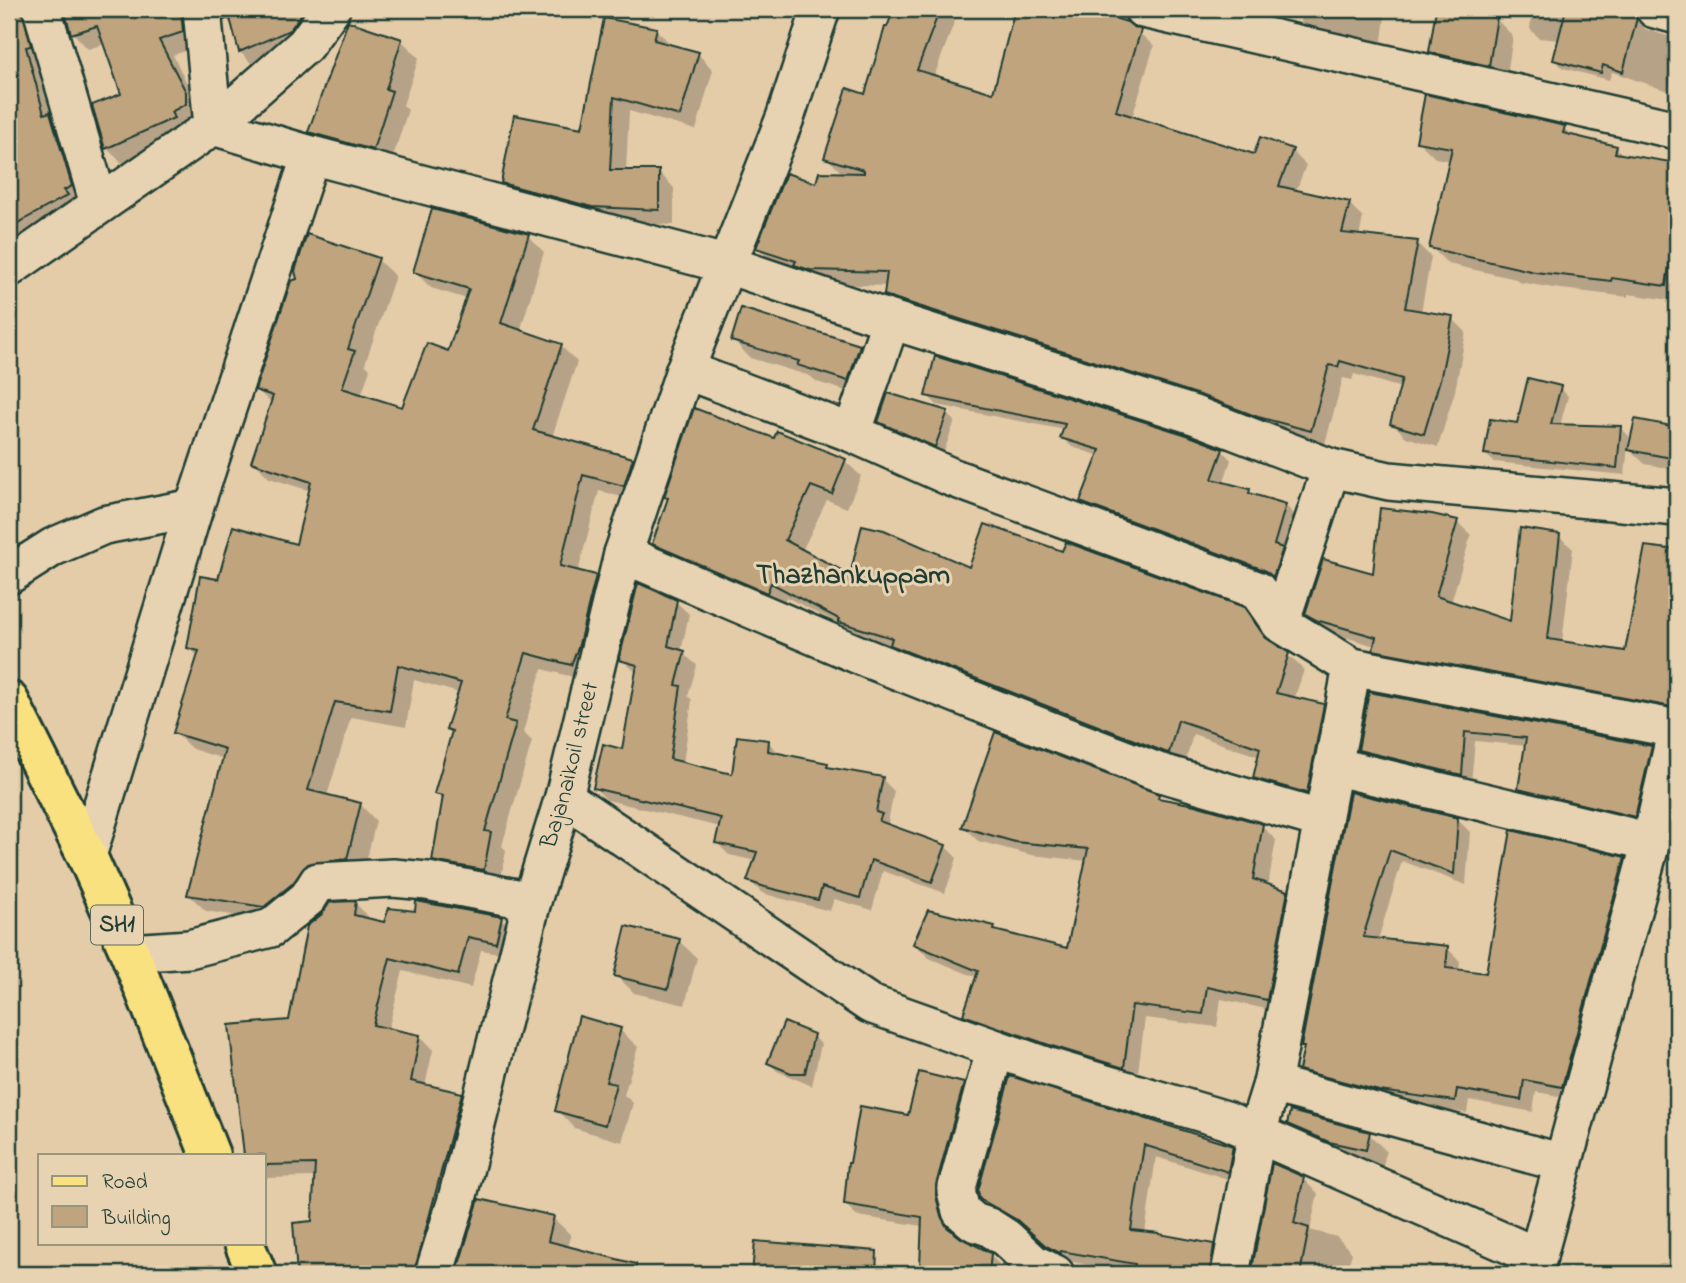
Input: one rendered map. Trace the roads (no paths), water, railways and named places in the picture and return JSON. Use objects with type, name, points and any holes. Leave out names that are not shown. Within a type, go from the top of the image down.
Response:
[{"type":"main road","name":"SH1","points":[[9,701],[87,856],[130,953],[210,1154]]},
{"type":"main road","points":[[244,1244],[257,1274]]},
{"type":"street","points":[[42,9],[99,204]]},
{"type":"street","points":[[202,9],[213,126]]},
{"type":"street","points":[[9,268],[213,126],[304,45],[331,9]]},
{"type":"street","name":"Bajanaikoil street","points":[[434,1274],[456,1203],[532,901],[564,797],[623,554],[685,370],[785,118],[821,9]]},
{"type":"street","points":[[1143,9],[1677,130]]},
{"type":"street","points":[[1656,9],[1677,15]]},
{"type":"street","points":[[213,126],[311,155],[725,264],[891,320],[1194,415],[1331,468],[1389,481],[1677,506]]},
{"type":"street","points":[[87,856],[194,508],[311,155]]},
{"type":"street","points":[[852,433],[891,320]]},
{"type":"street","points":[[564,797],[870,1004],[995,1050],[1226,1120],[1257,1132],[1535,1266],[1651,842],[1677,729],[1352,667],[1280,624],[1257,590],[951,477],[852,433],[685,370]]},
{"type":"street","points":[[1280,624],[1331,468]]},
{"type":"street","points":[[9,575],[53,547],[104,524],[194,508]]},
{"type":"street","points":[[623,554],[866,658],[1158,772],[1322,820]]},
{"type":"street","points":[[1230,1274],[1257,1132],[1272,1084],[1352,667]]},
{"type":"street","points":[[1333,766],[1651,842]]},
{"type":"street","points":[[130,953],[189,949],[271,928],[308,898],[318,882],[393,878],[427,881],[532,901]]},
{"type":"street","points":[[995,1050],[956,1191],[961,1211],[974,1222],[989,1227],[1006,1238],[1034,1264],[1055,1274]]},
{"type":"street","points":[[1272,1084],[1563,1163]]},
{"type":"district","name":"Thazhankuppam","points":[[853,576]]}]
